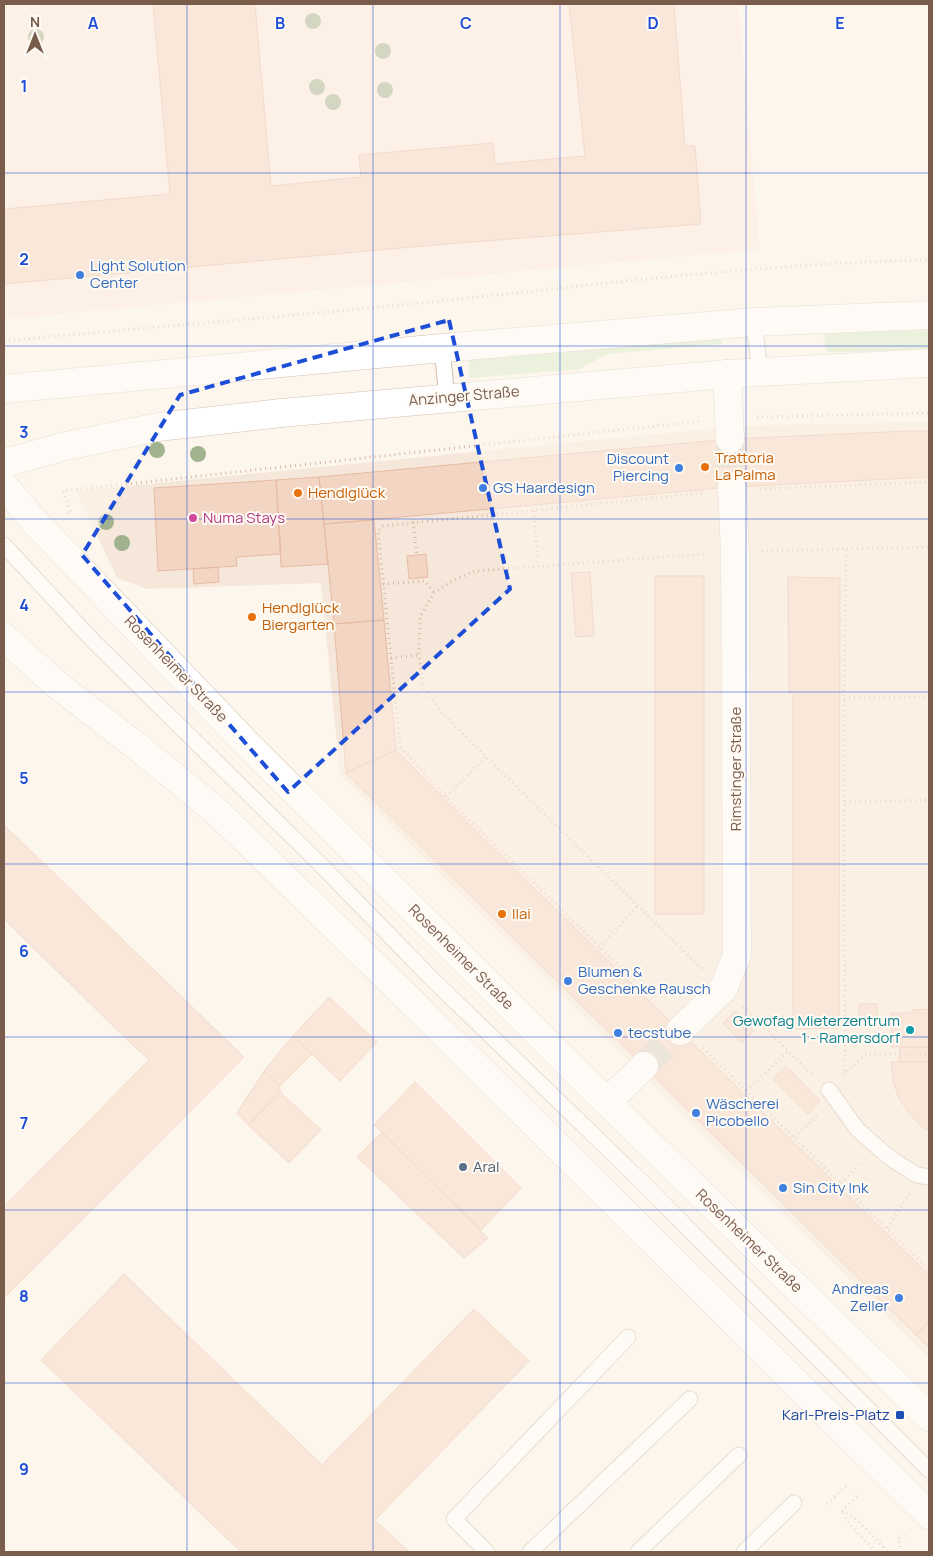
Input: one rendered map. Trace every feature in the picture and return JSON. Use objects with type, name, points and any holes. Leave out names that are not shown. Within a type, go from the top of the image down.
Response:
[{"type":"main road","points":[[4,389],[442,348],[754,322],[929,315]]},
{"type":"main road","name":"Anzinger Straße","points":[[4,463],[66,446],[158,427],[447,398],[727,374],[929,363]]},
{"type":"main road","points":[[727,374],[730,428]]},
{"type":"main road","name":"Rosenheimer Straße","points":[[4,486],[34,522],[249,746],[607,1102],[929,1417]]},
{"type":"main road","name":"Rimstinger Straße","points":[[680,1031],[723,989],[738,955],[735,552],[732,489]]},
{"type":"main road","points":[[4,637],[56,684],[214,809],[414,1003],[929,1515]]},
{"type":"main road","points":[[607,1102],[644,1066]]},
{"type":"lane","points":[[754,322],[760,372]]},
{"type":"lane","points":[[442,348],[447,398]]},
{"type":"lane","points":[[4,545],[95,643],[320,864],[432,979],[640,1180],[929,1470]]},
{"type":"lane","points":[[832,1094],[858,1129],[876,1146],[893,1160],[923,1176]]},
{"type":"lane","points":[[487,1552],[454,1519],[628,1337]]},
{"type":"lane","points":[[530,1552],[690,1399]]},
{"type":"lane","points":[[638,1552],[739,1455]]},
{"type":"lane","points":[[744,1552],[794,1503]]},
{"type":"path","points":[[4,341],[439,301],[749,268],[859,261],[929,260]]},
{"type":"path","points":[[71,512],[63,491],[730,428],[929,413]]},
{"type":"path","points":[[656,1002],[446,797],[400,747],[378,531],[383,526],[414,522],[732,489],[929,482]]},
{"type":"path","points":[[534,510],[538,566]]},
{"type":"path","points":[[414,522],[417,555]]},
{"type":"path","points":[[707,973],[443,714],[423,687],[418,654],[420,617],[434,594],[452,581],[475,571],[735,552],[929,547]]},
{"type":"path","points":[[845,1072],[844,698],[846,549]]},
{"type":"path","points":[[383,584],[425,581],[434,594]]},
{"type":"path","points":[[391,658],[418,654]]},
{"type":"path","points":[[844,698],[929,697]]},
{"type":"path","points":[[446,797],[486,756]]},
{"type":"path","points":[[845,802],[929,800]]},
{"type":"path","points":[[599,948],[638,906]]},
{"type":"path","points":[[741,1005],[832,1094]]},
{"type":"path","points":[[702,1048],[929,1270]]},
{"type":"path","points":[[747,1091],[788,1051]]},
{"type":"path","points":[[794,1137],[832,1094],[845,1072],[866,1054],[929,1054]]},
{"type":"path","points":[[841,1183],[876,1146]]},
{"type":"path","points":[[886,1228],[923,1176]]},
{"type":"path","points":[[827,1504],[847,1485]]},
{"type":"path","points":[[842,1511],[856,1496]]},
{"type":"path","points":[[842,1511],[856,1519],[888,1552]]},
{"type":"path","points":[[842,1511],[850,1524],[876,1552]]},
{"type":"path","points":[[898,1539],[901,1552]]},
{"type":"highlighted area","points":[[449,320],[510,589],[288,792],[82,555],[180,395]]},
{"type":"shaded area","points":[[4,4],[738,4],[760,249],[4,319]]},
{"type":"shaded area","points":[[929,422],[929,1358],[340,775],[321,583],[147,589],[117,578],[76,491],[739,426]]},
{"type":"green space","points":[[929,330],[929,351],[827,352],[823,333]]},
{"type":"green space","points":[[721,338],[722,344],[607,354],[580,369],[469,378],[469,360]]},
{"type":"building","points":[[153,4],[255,4],[271,186],[361,177],[359,155],[493,143],[495,164],[585,156],[569,4],[674,4],[685,146],[695,146],[701,224],[434,245],[4,284],[4,209],[170,194]]},
{"type":"building","points":[[929,431],[929,477],[732,487],[324,524],[319,477],[730,439]]},
{"type":"building","points":[[319,477],[328,564],[281,567],[276,480]]},
{"type":"building","points":[[276,480],[281,554],[236,557],[237,566],[158,571],[154,488]]},
{"type":"building","points":[[374,520],[384,620],[334,624],[324,524]]},
{"type":"building","points":[[426,554],[428,577],[409,579],[407,556]]},
{"type":"building","points":[[218,567],[219,582],[194,584],[193,569]]},
{"type":"building","points":[[590,572],[594,636],[576,637],[571,573]]},
{"type":"building","points":[[655,576],[704,576],[704,914],[655,914]]},
{"type":"building","points":[[788,577],[840,578],[839,1028],[793,1029],[793,693],[789,693]]},
{"type":"building","points":[[384,620],[396,750],[346,773],[334,624]]},
{"type":"building","points":[[396,750],[484,839],[929,1275],[929,1321],[916,1335],[346,773]]},
{"type":"building","points":[[4,825],[244,1057],[4,1298],[4,1207],[149,1060],[4,919]]},
{"type":"building","points":[[329,997],[377,1042],[340,1081],[293,1036]]},
{"type":"building","points":[[859,1004],[877,1004],[877,1021],[859,1021]]},
{"type":"building","name":"Gewofag Mieterzentrum 1 - Ramersdorf","points":[[929,1009],[929,1047],[891,1047],[891,1013],[912,1013],[912,1010]]},
{"type":"building","points":[[735,1011],[754,1031],[742,1043],[723,1023]]},
{"type":"building","points":[[293,1036],[312,1054],[280,1086],[264,1071]]},
{"type":"building","points":[[900,1047],[929,1047],[929,1062],[899,1062]]},
{"type":"building","points":[[891,1062],[929,1062],[929,1131],[921,1126],[909,1113],[899,1098],[893,1081]]},
{"type":"building","points":[[786,1066],[820,1101],[808,1114],[773,1079]]},
{"type":"building","points":[[264,1071],[280,1086],[280,1092],[248,1125],[237,1113]]},
{"type":"building","points":[[415,1082],[521,1188],[481,1230],[374,1125]]},
{"type":"building","points":[[280,1092],[321,1130],[289,1163],[248,1125]]},
{"type":"building","points":[[382,1132],[488,1238],[464,1258],[357,1157]]},
{"type":"building","points":[[124,1274],[322,1465],[474,1309],[529,1361],[375,1520],[409,1552],[239,1552],[41,1360]]},
{"type":"building","points":[[929,1321],[929,1348],[916,1335]]},
{"type":"tunnel","points":[[730,439],[732,487]]},
{"type":"tunnel","points":[[644,1066],[680,1031]]},
{"type":"place","name":"Light Solution Center","points":[[80,275]]},
{"type":"place","name":"Trattoria La Palma","points":[[705,467]]},
{"type":"place","name":"Discount Piercing","points":[[679,468]]},
{"type":"place","name":"GS Haardesign","points":[[483,488]]},
{"type":"place","name":"Hendlglück","points":[[298,493]]},
{"type":"place","name":"Numa Stays","points":[[193,518]]},
{"type":"place","name":"Hendlglück Biergarten","points":[[252,617]]},
{"type":"place","name":"Ilai","points":[[502,914]]},
{"type":"place","name":"Blumen & Geschenke Rausch","points":[[568,981]]},
{"type":"place","name":"Gewofag Mieterzentrum 1 - Ramersdorf","points":[[910,1030]]},
{"type":"place","name":"tecstube","points":[[618,1033]]},
{"type":"place","name":"Wäscherei Picobello","points":[[696,1113]]},
{"type":"place","name":"Aral","points":[[463,1167]]},
{"type":"place","name":"Sin City Ink","points":[[783,1188]]},
{"type":"place","name":"Andreas Zeller","points":[[899,1298]]},
{"type":"place","name":"Karl-Preis-Platz","points":[[900,1415]]}]
